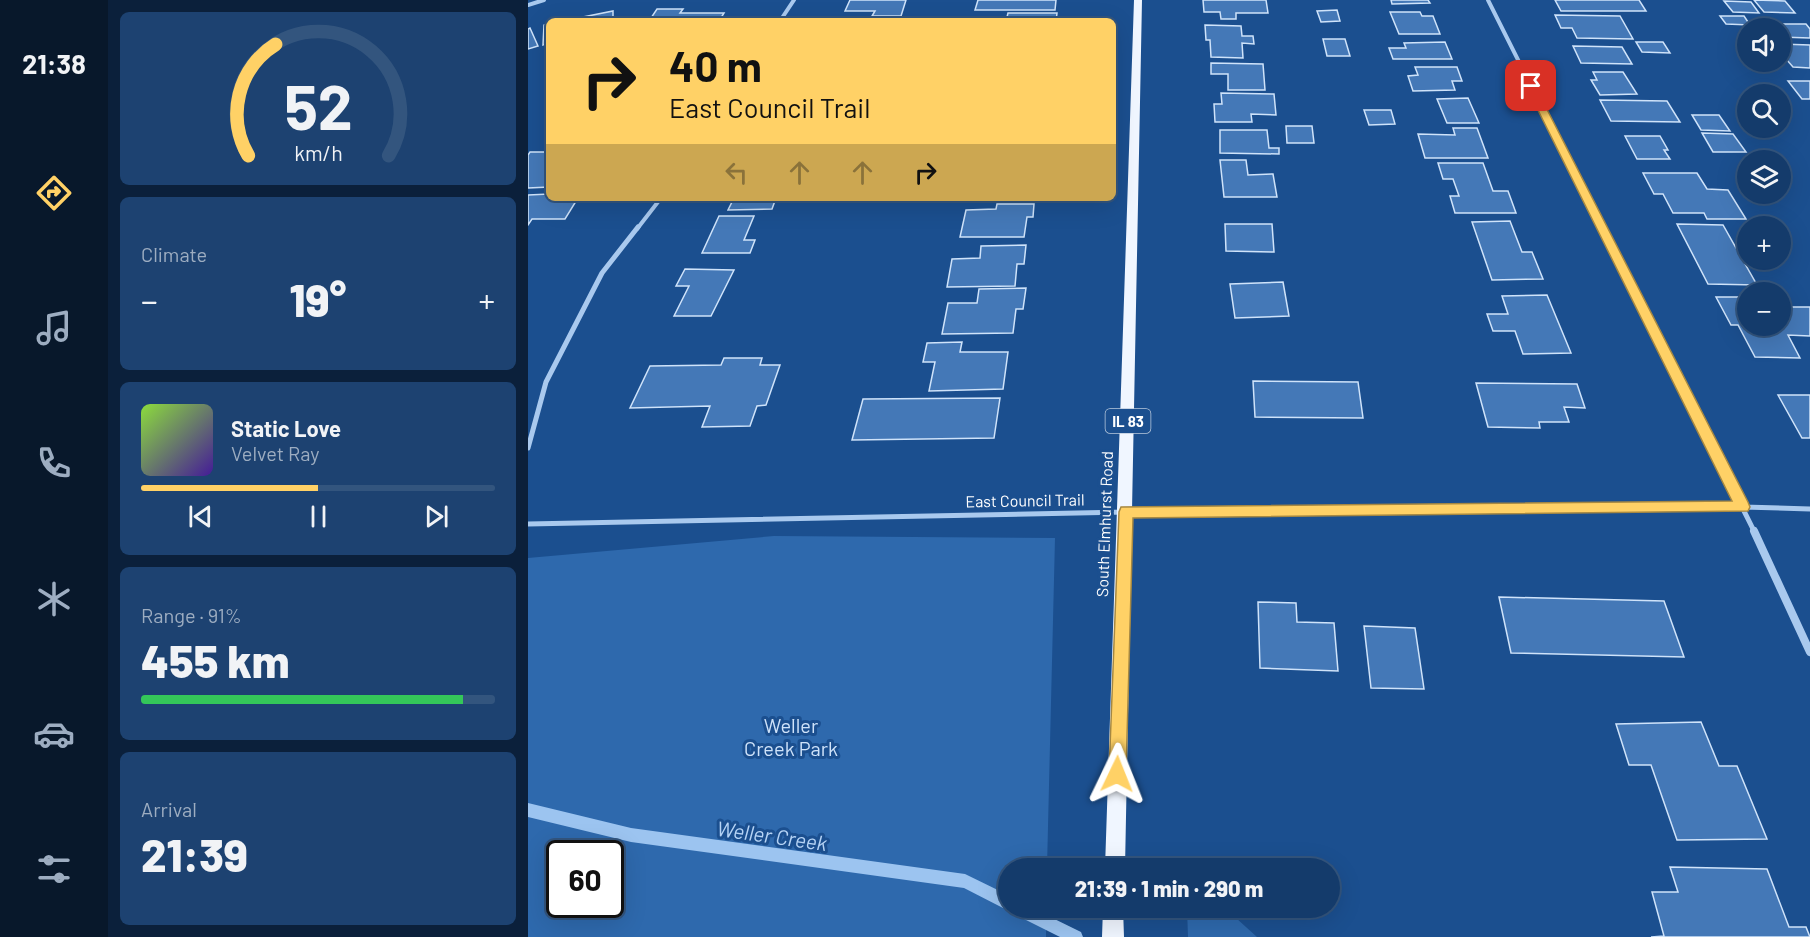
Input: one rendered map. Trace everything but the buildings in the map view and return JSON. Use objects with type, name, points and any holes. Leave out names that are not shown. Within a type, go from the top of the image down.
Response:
[{"type":"main road","name":"South Elmhurst Road","points":[[1115,858],[1138,0]]},
{"type":"main road","points":[[1113,918],[1113,937]]},
{"type":"street","points":[[528,5],[544,0]]},
{"type":"street","points":[[782,18],[794,0]]},
{"type":"street","points":[[1488,0],[1743,507],[1810,652]]},
{"type":"street","points":[[528,448],[546,382],[602,273],[658,201]]},
{"type":"street","name":"East Council Trail","points":[[528,524],[1126,512],[1743,507],[1810,509]]},
{"type":"green space","name":"Weller Creek Park","points":[[774,536],[1055,538],[1047,858],[998,858],[998,918],[1046,918],[1046,937],[528,937],[528,558]]},
{"type":"green space","points":[[1187,918],[1236,918],[1257,937],[1188,937]]},
{"type":"waterway","name":"Weller Creek","points":[[528,810],[631,835],[965,881],[998,898]]},
{"type":"waterway","name":"Weller Creek","points":[[1037,918],[1076,937]]},
{"type":"route","points":[[1117,774],[1126,512],[1743,507],[1531,86]]}]
